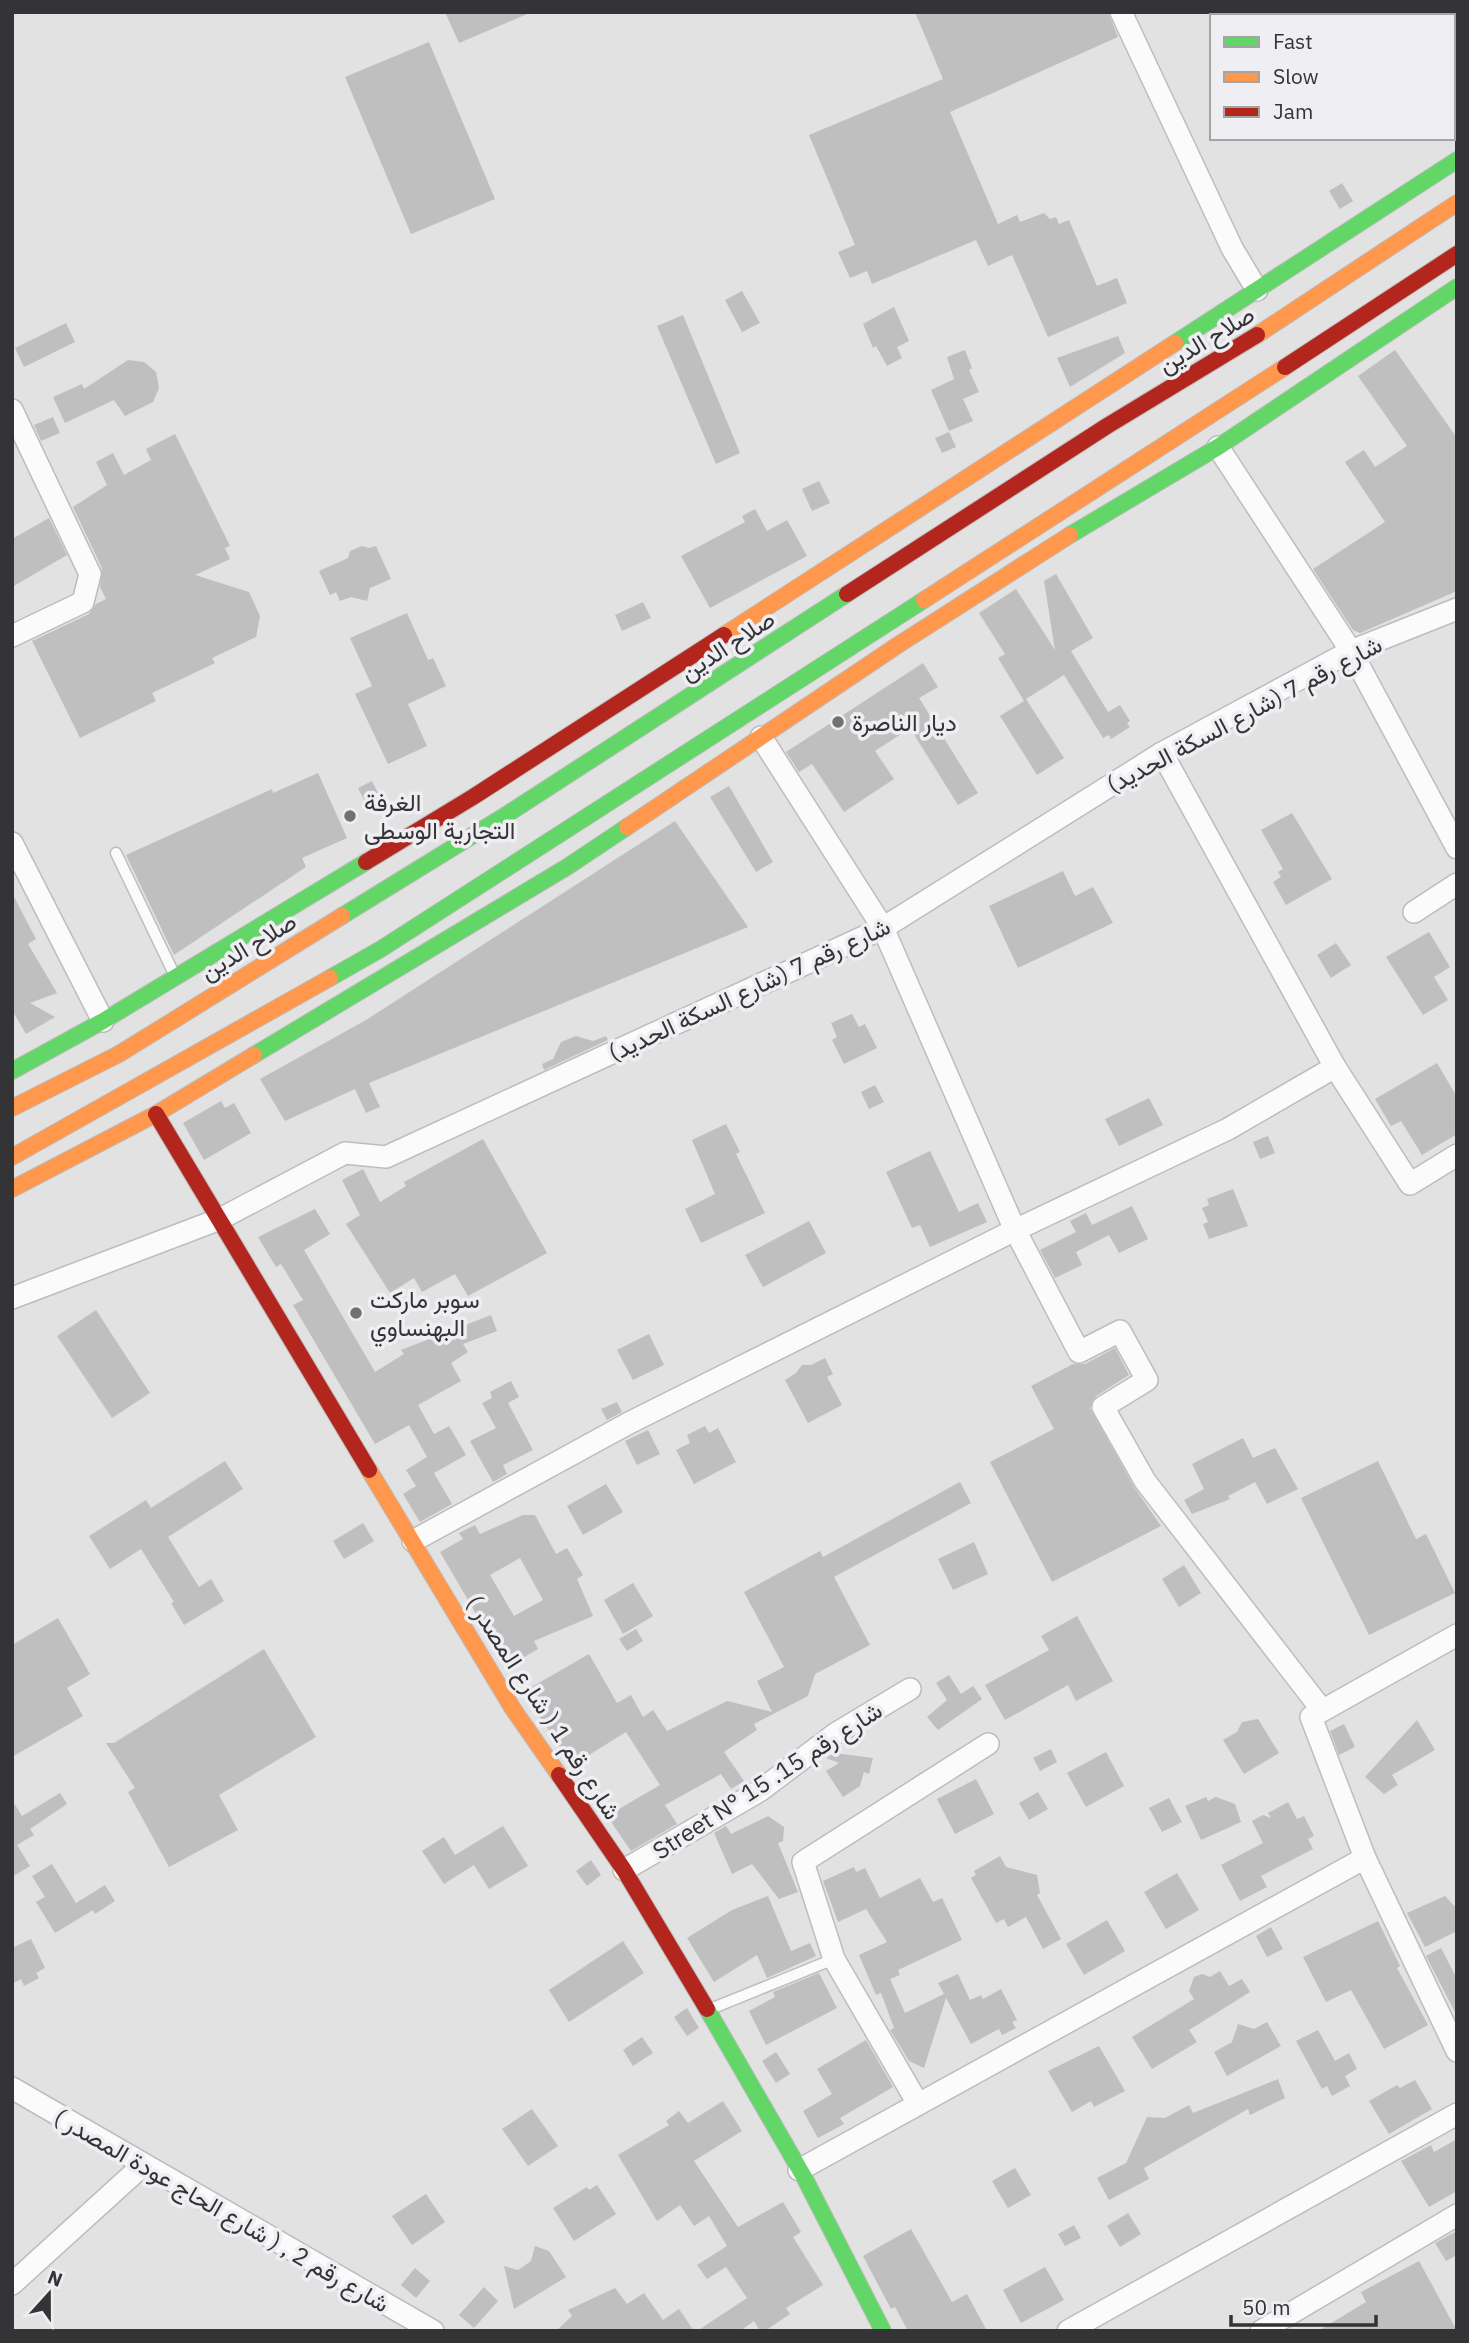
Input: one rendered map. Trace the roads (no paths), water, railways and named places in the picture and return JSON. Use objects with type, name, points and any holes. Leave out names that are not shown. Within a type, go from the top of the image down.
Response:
[{"type":"main road","points":[[12,1071],[103,1021],[473,797],[1457,160]]},
{"type":"main road","name":"صلاح الدين","points":[[12,1108],[119,1054],[879,589],[1107,426],[1296,311],[1457,203]]},
{"type":"main road","points":[[12,1157],[315,988],[901,615],[1457,254]]},
{"type":"main road","points":[[12,1189],[156,1114],[567,867],[1076,531],[1218,447],[1457,287]]},
{"type":"main road","points":[[879,589],[901,615]]},
{"type":"main road","points":[[315,988],[327,1010]]},
{"type":"main road","name":"شارع رقم 1 ( شارع المصدر )","points":[[156,1114],[513,1709],[624,1870],[708,2010],[799,2170],[883,2331]]},
{"type":"street","points":[[1121,12],[1232,248],[1257,290]]},
{"type":"street","points":[[12,411],[90,574],[83,602],[12,636]]},
{"type":"street","points":[[1218,447],[1352,651],[1457,848]]},
{"type":"street","name":"شارع رقم 7 (شارع السكة الحديد)","points":[[12,1298],[220,1219],[345,1153],[386,1157],[883,928],[1162,753],[1352,651],[1457,609]]},
{"type":"street","points":[[761,737],[883,928],[1015,1230],[1079,1352],[1120,1331],[1147,1380],[1103,1407],[1145,1482],[1322,1710]]},
{"type":"street","points":[[1162,753],[1335,1067],[1410,1184],[1457,1155]]},
{"type":"street","points":[[12,843],[103,1021]]},
{"type":"street","points":[[1414,912],[1457,884]]},
{"type":"street","points":[[413,1541],[629,1423],[1015,1230],[1228,1129],[1335,1067]]},
{"type":"street","points":[[1457,1635],[1311,1717],[1365,1858],[1457,2051]]},
{"type":"street","name":"Street N° 15 .شارع رقم 15","points":[[624,1870],[761,1790],[835,1734],[910,1689]]},
{"type":"street","points":[[917,2102],[834,1959],[803,1862],[988,1744]]},
{"type":"street","points":[[799,2170],[917,2102],[1365,1858]]},
{"type":"street","name":"شارع رقم 2 , ( شارع الحاج عودة المصدر )","points":[[12,2088],[142,2166],[432,2331]]},
{"type":"street","points":[[1068,2331],[1457,2114]]},
{"type":"street","points":[[12,2284],[142,2166]]},
{"type":"street","points":[[1261,2331],[1457,2215]]},
{"type":"lane","points":[[116,853],[175,976]]},
{"type":"lane","points":[[708,2010],[834,1959]]},
{"type":"place","name":"ديار الناصرة","points":[[838,722]]},
{"type":"place","name":"الغرفة التجارية الوسطى","points":[[350,816]]},
{"type":"place","name":"سوبر ماركت البهنساوي","points":[[356,1313]]}]
